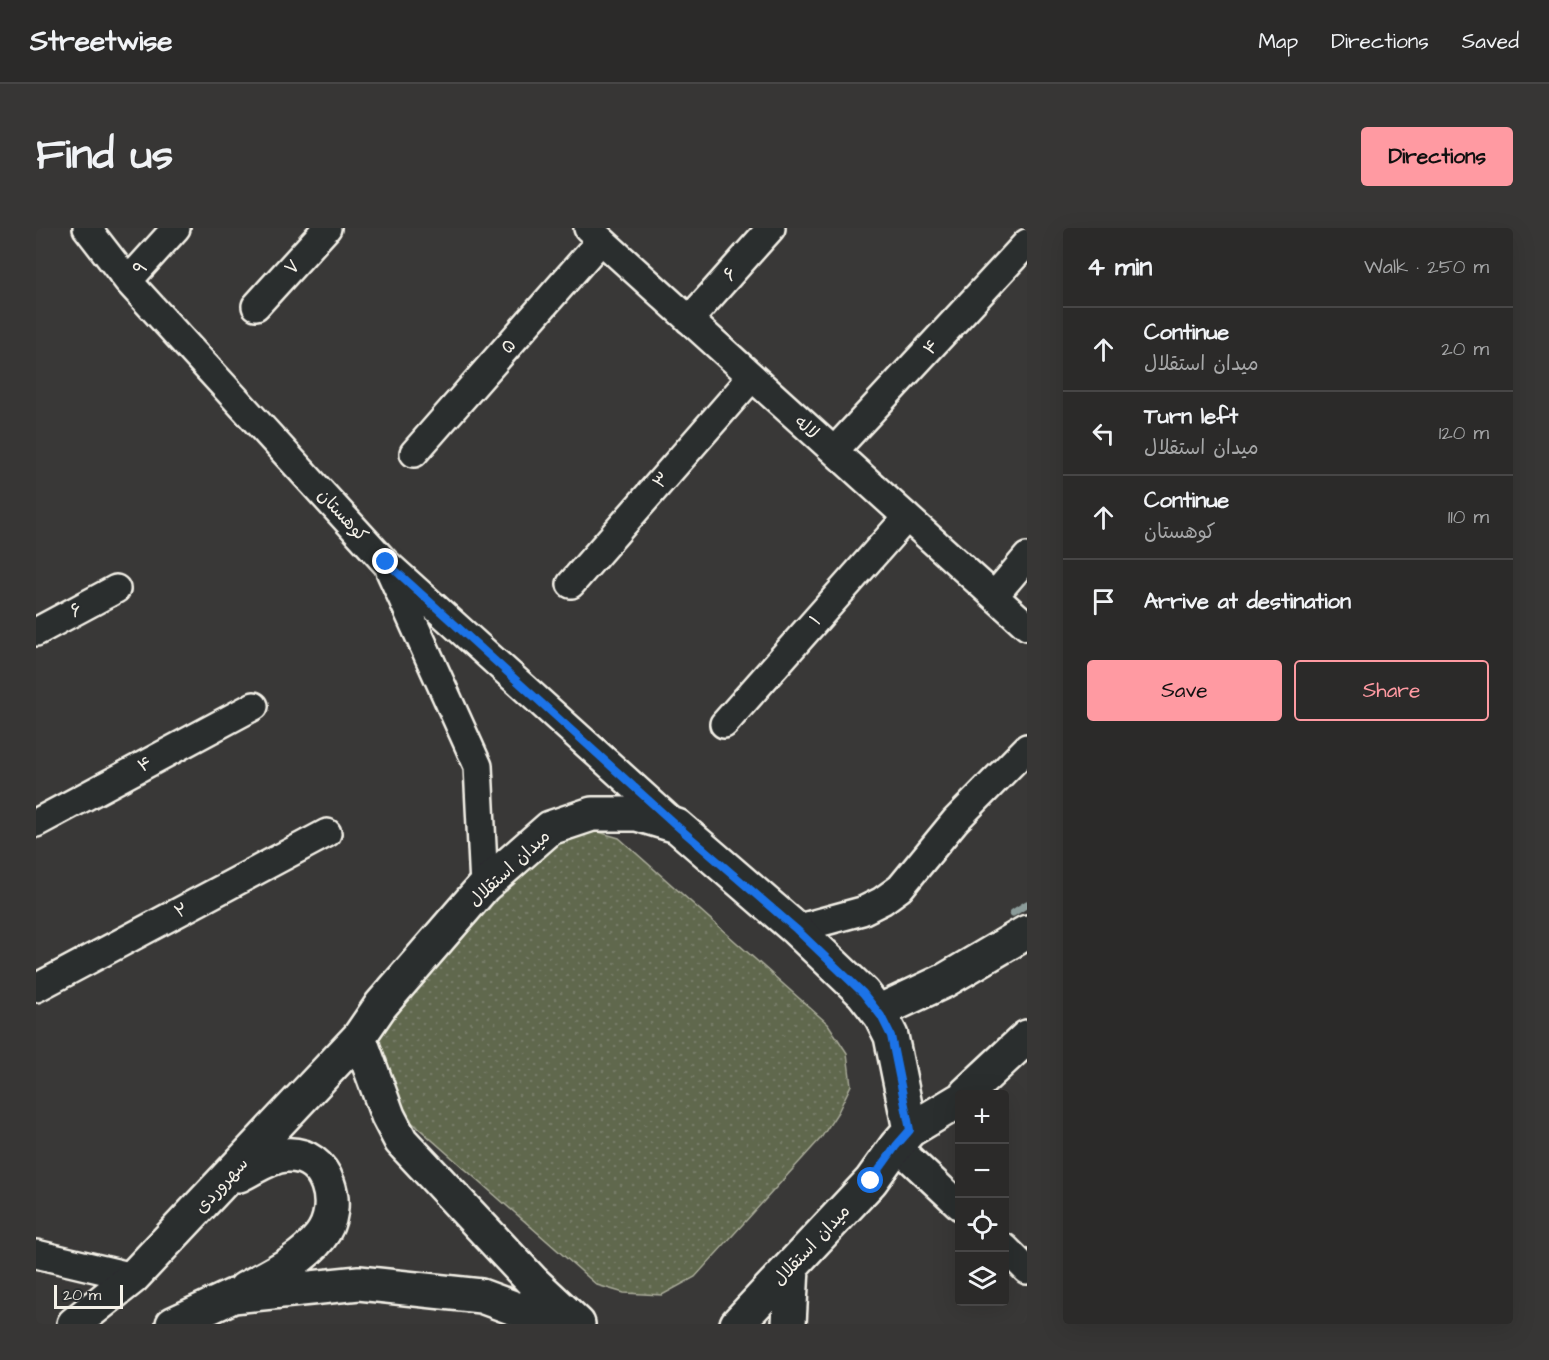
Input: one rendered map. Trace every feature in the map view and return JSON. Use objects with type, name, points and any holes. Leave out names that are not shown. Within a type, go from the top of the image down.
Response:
[{"type":"main road","name":"میدان استقلال","points":[[359,1037],[381,1005],[484,886],[550,828],[592,814],[637,814],[677,826],[796,929],[863,993],[878,1012],[891,1036],[903,1138],[871,1181],[737,1324]]},
{"type":"main road","points":[[878,1012],[944,981],[1027,932]]},
{"type":"main road","name":"سهروردی","points":[[74,1324],[133,1277],[359,1037]]},
{"type":"main road","points":[[359,1037],[388,1116],[401,1141],[532,1281],[578,1324]]},
{"type":"main road","points":[[971,1090],[1027,1037]]},
{"type":"main road","points":[[903,1138],[955,1103]]},
{"type":"main road","points":[[173,1324],[233,1296],[301,1257],[322,1235],[331,1214],[330,1189],[320,1168],[300,1156],[285,1155],[270,1159],[224,1182]]},
{"type":"main road","points":[[789,1324],[792,1267]]},
{"type":"main road","points":[[233,1296],[359,1283],[481,1296],[558,1324]]},
{"type":"street","name":"کوهستان","points":[[87,228],[128,281],[386,562],[677,826]]},
{"type":"street","name":"۹","points":[[128,281],[176,228]]},
{"type":"street","name":"۷","points":[[256,306],[327,228]]},
{"type":"street","name":"۶","points":[[689,320],[771,228]]},
{"type":"street","name":"لاله","points":[[595,234],[1027,626]]},
{"type":"street","name":"۵","points":[[414,453],[595,234]]},
{"type":"street","name":"۴","points":[[834,451],[1027,243]]},
{"type":"street","name":"۳","points":[[571,584],[752,376]]},
{"type":"street","name":"۱","points":[[724,724],[907,517]]},
{"type":"street","points":[[994,596],[1027,557]]},
{"type":"street","points":[[386,562],[478,766],[484,886]]},
{"type":"street","name":"۶","points":[[36,632],[116,589]]},
{"type":"street","name":"۴","points":[[36,823],[254,706]]},
{"type":"street","points":[[796,929],[861,911],[882,901],[900,888],[955,821],[1027,748]]},
{"type":"street","name":"۲","points":[[36,988],[327,833]]},
{"type":"street","points":[[903,1138],[955,1200]]},
{"type":"street","points":[[1009,1252],[1027,1270]]},
{"type":"street","points":[[36,1254],[133,1277]]},
{"type":"green space","points":[[564,831],[595,831],[619,838],[828,1024],[847,1053],[851,1085],[838,1112],[821,1138],[695,1277],[662,1295],[624,1293],[597,1285],[390,1103],[371,1043],[386,1001]]},
{"type":"waterway","points":[[1013,913],[1027,904]]},
{"type":"route","points":[[386,562],[677,826],[796,929],[863,993],[881,1016],[891,1036],[910,1130],[871,1181]]}]
